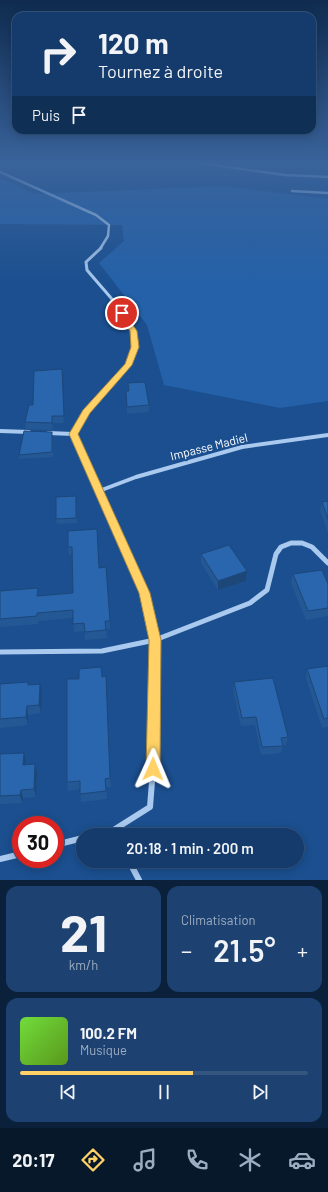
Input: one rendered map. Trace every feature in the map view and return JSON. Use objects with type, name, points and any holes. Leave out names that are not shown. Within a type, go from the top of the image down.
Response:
[{"type":"street","points":[[68,203],[96,216],[109,225],[110,233],[106,243],[86,262],[87,270],[122,313],[134,331],[135,347],[128,365],[86,412],[74,434]]},
{"type":"street","points":[[0,431],[37,433]]},
{"type":"street","points":[[44,433],[74,434]]},
{"type":"street","points":[[74,434],[145,593],[155,640],[153,769],[150,807],[121,828]]},
{"type":"street","name":"Impasse Madiel","points":[[99,490],[136,476],[242,447],[328,435]]},
{"type":"street","points":[[0,652],[102,651],[155,640],[250,604],[267,590],[276,554],[281,547],[291,543],[302,543],[312,547],[328,563]]},
{"type":"street","points":[[64,843],[76,840]]},
{"type":"street","points":[[0,859],[12,856]]},
{"type":"street","points":[[133,868],[139,880]]},
{"type":"shaded area","points":[[0,203],[328,203],[328,401],[280,408],[164,385],[147,325],[99,263],[124,241],[122,225],[0,224]]},
{"type":"building","points":[[62,369],[64,416],[52,416],[52,423],[25,422],[29,405],[33,405],[34,371]]},
{"type":"building","points":[[145,382],[149,405],[127,407],[126,391],[129,391],[128,383]]},
{"type":"building","points":[[24,431],[52,432],[52,452],[19,455]]},
{"type":"building","points":[[76,496],[76,518],[56,519],[56,497]]},
{"type":"building","points":[[328,501],[328,519],[322,502]]},
{"type":"building","points":[[97,529],[99,568],[106,567],[110,621],[105,621],[106,630],[85,632],[84,623],[73,624],[73,610],[37,613],[37,616],[0,619],[0,591],[38,588],[37,596],[73,593],[72,547],[68,547],[68,531]]},
{"type":"building","points":[[229,545],[247,571],[218,581],[201,554]]},
{"type":"building","points":[[322,570],[328,584],[328,608],[308,611],[293,574]]},
{"type":"building","points":[[328,666],[328,718],[324,719],[307,669]]},
{"type":"building","points":[[101,667],[102,677],[106,676],[110,778],[105,779],[106,791],[80,794],[80,781],[67,782],[67,679],[79,679],[79,669]]},
{"type":"building","points":[[273,678],[288,737],[281,738],[283,746],[262,747],[256,717],[242,718],[234,682]]},
{"type":"building","points":[[28,682],[28,685],[40,684],[39,705],[27,706],[26,717],[0,719],[0,684]]},
{"type":"building","points":[[24,753],[23,765],[35,764],[34,789],[21,790],[20,795],[0,796],[0,754]]},
{"type":"route","points":[[122,313],[134,331],[135,347],[128,365],[86,412],[74,434],[145,593],[155,640],[153,769]]}]
